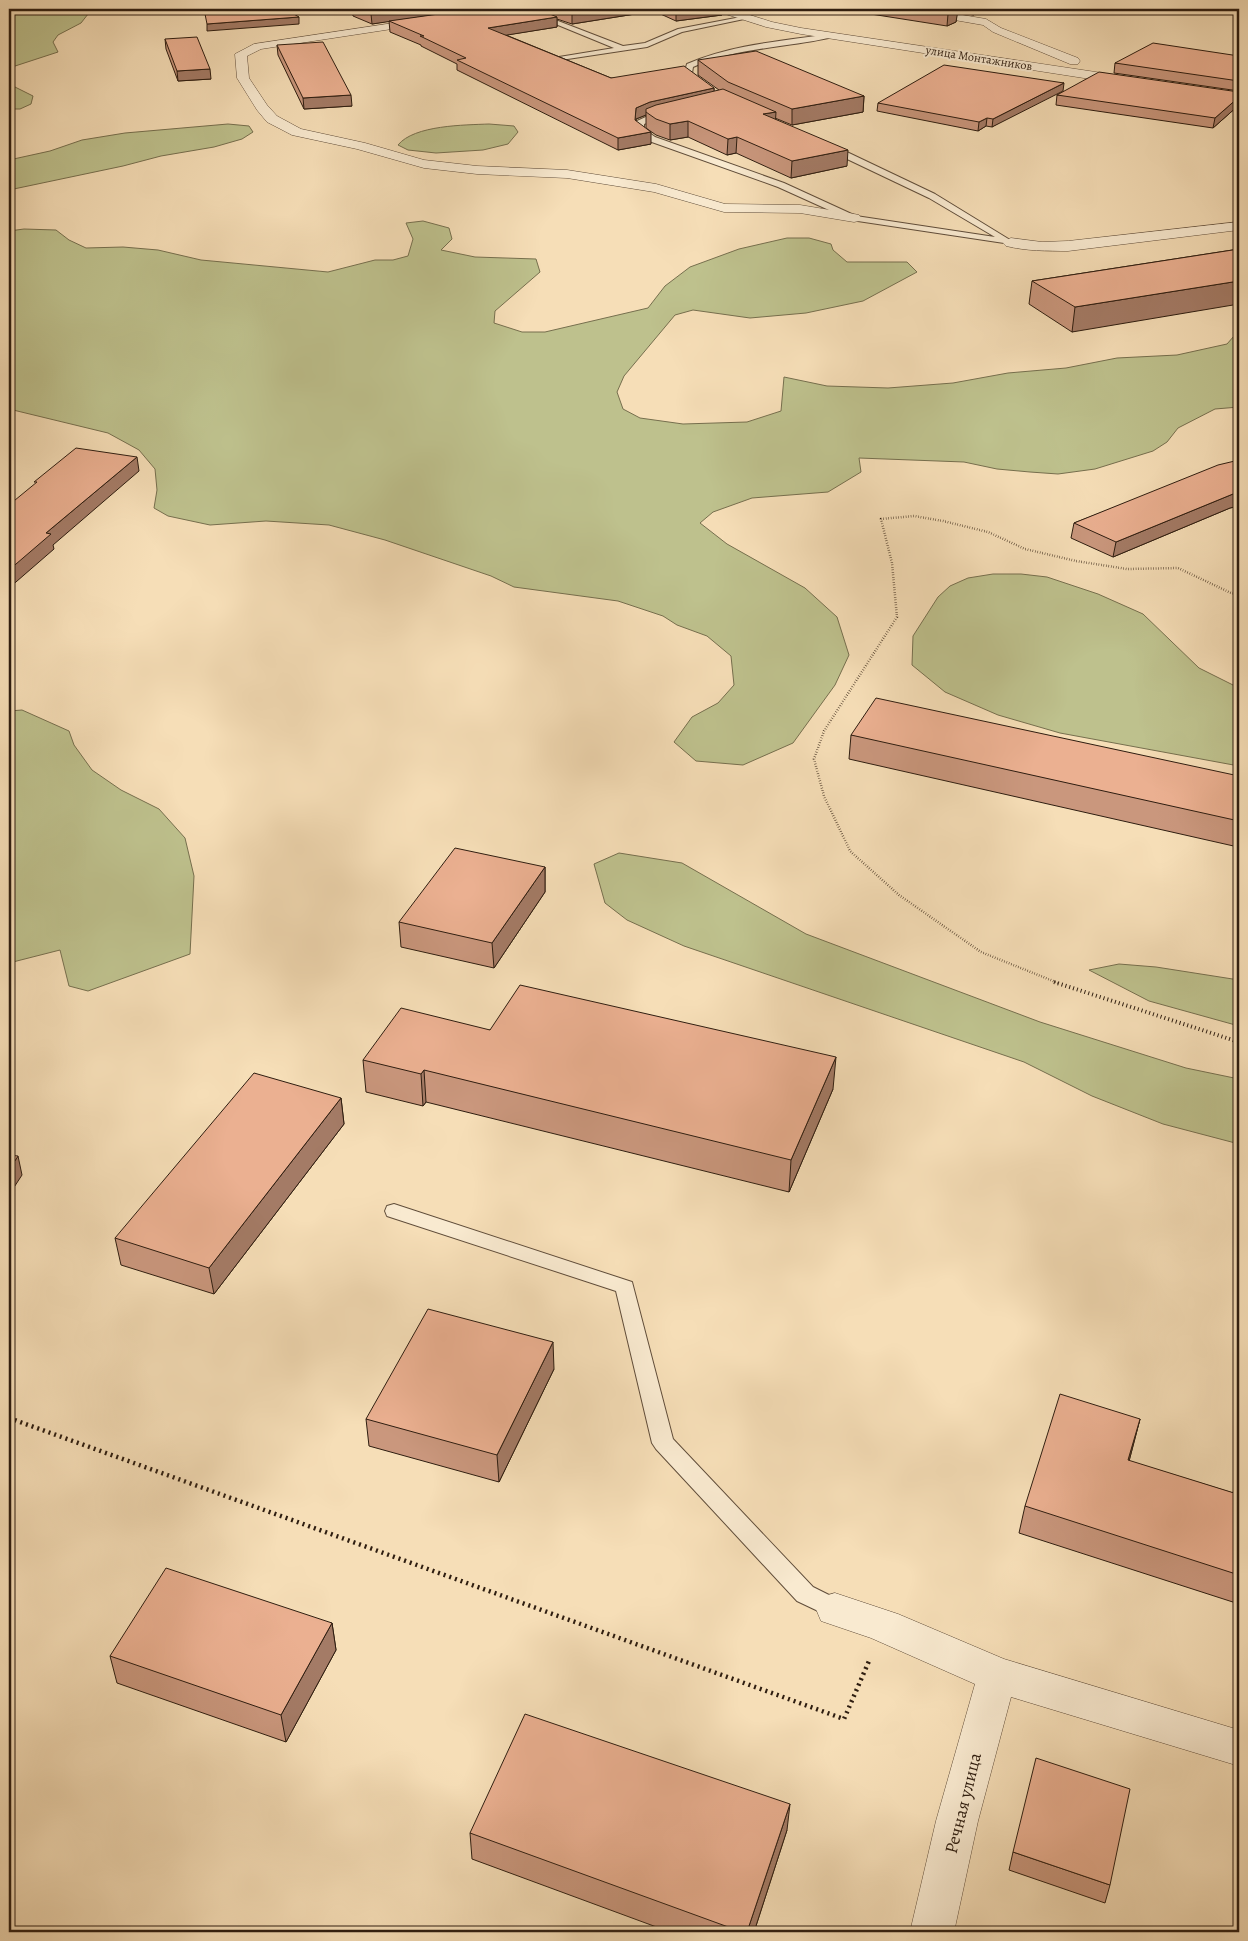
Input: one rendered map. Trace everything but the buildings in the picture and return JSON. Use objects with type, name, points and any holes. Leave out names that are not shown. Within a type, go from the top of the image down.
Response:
[{"type":"street","name":"улица Монтажников","points":[[720,9],[770,25],[831,36],[1134,81],[1050,52],[997,30],[986,22],[909,9]]},
{"type":"street","points":[[439,19],[258,46],[241,54],[244,78],[272,119],[297,132],[360,146],[424,164],[477,170],[567,174],[656,188],[724,208],[800,209],[854,218]]},
{"type":"street","points":[[316,26],[351,32]]},
{"type":"street","points":[[1011,243],[1042,247],[1068,246],[1239,226]]},
{"type":"street","points":[[834,1608],[884,1626],[997,1675],[1239,1748]]},
{"type":"street","name":"Речная улица","points":[[932,1932],[957,1821],[997,1675]]},
{"type":"lane","points":[[522,9],[623,48]]},
{"type":"lane","points":[[561,58],[647,45],[680,30],[746,18]]},
{"type":"lane","points":[[710,90],[688,74],[690,66],[702,60],[732,52],[831,36]]},
{"type":"lane","points":[[673,112],[654,117],[640,124],[640,130],[652,139],[781,185],[854,218],[1011,243]]},
{"type":"lane","points":[[822,144],[932,196],[1011,243]]},
{"type":"lane","points":[[394,1211],[625,1287],[663,1443],[805,1594],[834,1608]]},
{"type":"path","points":[[1239,594],[1230,593],[1178,568],[1127,568],[1076,561],[1025,549],[988,532],[943,521],[914,516],[881,518],[892,563],[897,617],[824,731],[814,759],[824,796],[850,851],[899,895],[981,952],[1046,979],[1239,1042]]},
{"type":"path","points":[[9,1418],[844,1718],[884,1626]]},
{"type":"green space","points":[[9,9],[92,9],[81,23],[58,35],[53,42],[58,52],[9,68]]},
{"type":"green space","points":[[9,84],[33,96],[31,104],[20,109],[9,109]]},
{"type":"green space","points":[[228,124],[249,126],[253,132],[242,139],[214,147],[161,156],[9,190],[9,160],[50,151],[82,140],[125,133]]},
{"type":"green space","points":[[489,124],[514,126],[518,132],[508,144],[483,150],[436,153],[408,150],[398,145],[416,133],[440,127]]},
{"type":"green space","points":[[423,221],[449,228],[452,239],[441,250],[475,257],[536,259],[540,272],[495,311],[494,323],[522,332],[545,332],[648,308],[665,286],[690,267],[739,249],[787,238],[809,238],[831,244],[833,250],[847,262],[907,262],[917,272],[863,301],[806,313],[750,318],[693,310],[675,315],[624,376],[617,392],[623,409],[640,418],[683,424],[747,422],[781,411],[784,377],[827,386],[888,388],[953,383],[1008,373],[1066,368],[1117,358],[1177,355],[1227,344],[1234,336],[1239,334],[1239,407],[1215,409],[1178,428],[1167,442],[1153,451],[1095,469],[1058,474],[997,469],[964,462],[859,458],[861,472],[828,492],[752,498],[713,512],[700,523],[727,544],[805,588],[837,617],[849,655],[835,685],[793,743],[743,765],[696,761],[674,742],[692,717],[718,703],[734,685],[731,656],[707,636],[677,625],[663,616],[618,601],[514,587],[491,576],[385,540],[329,525],[266,521],[210,525],[168,516],[154,508],[157,490],[155,469],[139,450],[108,433],[9,409],[9,231],[24,229],[56,230],[69,240],[86,248],[123,247],[158,250],[201,260],[328,272],[375,260],[393,260],[408,256],[413,239],[406,223]]},
{"type":"green space","points":[[993,574],[1021,574],[1047,577],[1098,594],[1143,614],[1199,668],[1239,688],[1239,766],[1060,733],[998,715],[945,692],[912,665],[913,636],[938,597],[950,586],[968,578]]},
{"type":"green space","points":[[22,710],[69,731],[74,745],[92,770],[121,790],[159,809],[185,838],[194,876],[190,954],[88,991],[69,986],[60,950],[9,963],[9,711]]},
{"type":"green space","points":[[619,853],[682,863],[806,934],[1040,1022],[1186,1068],[1239,1079],[1239,1144],[1163,1124],[1092,1096],[1024,1062],[684,946],[627,920],[605,903],[594,864]]},
{"type":"green space","points":[[1119,964],[1156,967],[1239,980],[1239,1026],[1149,1001],[1089,970]]}]
